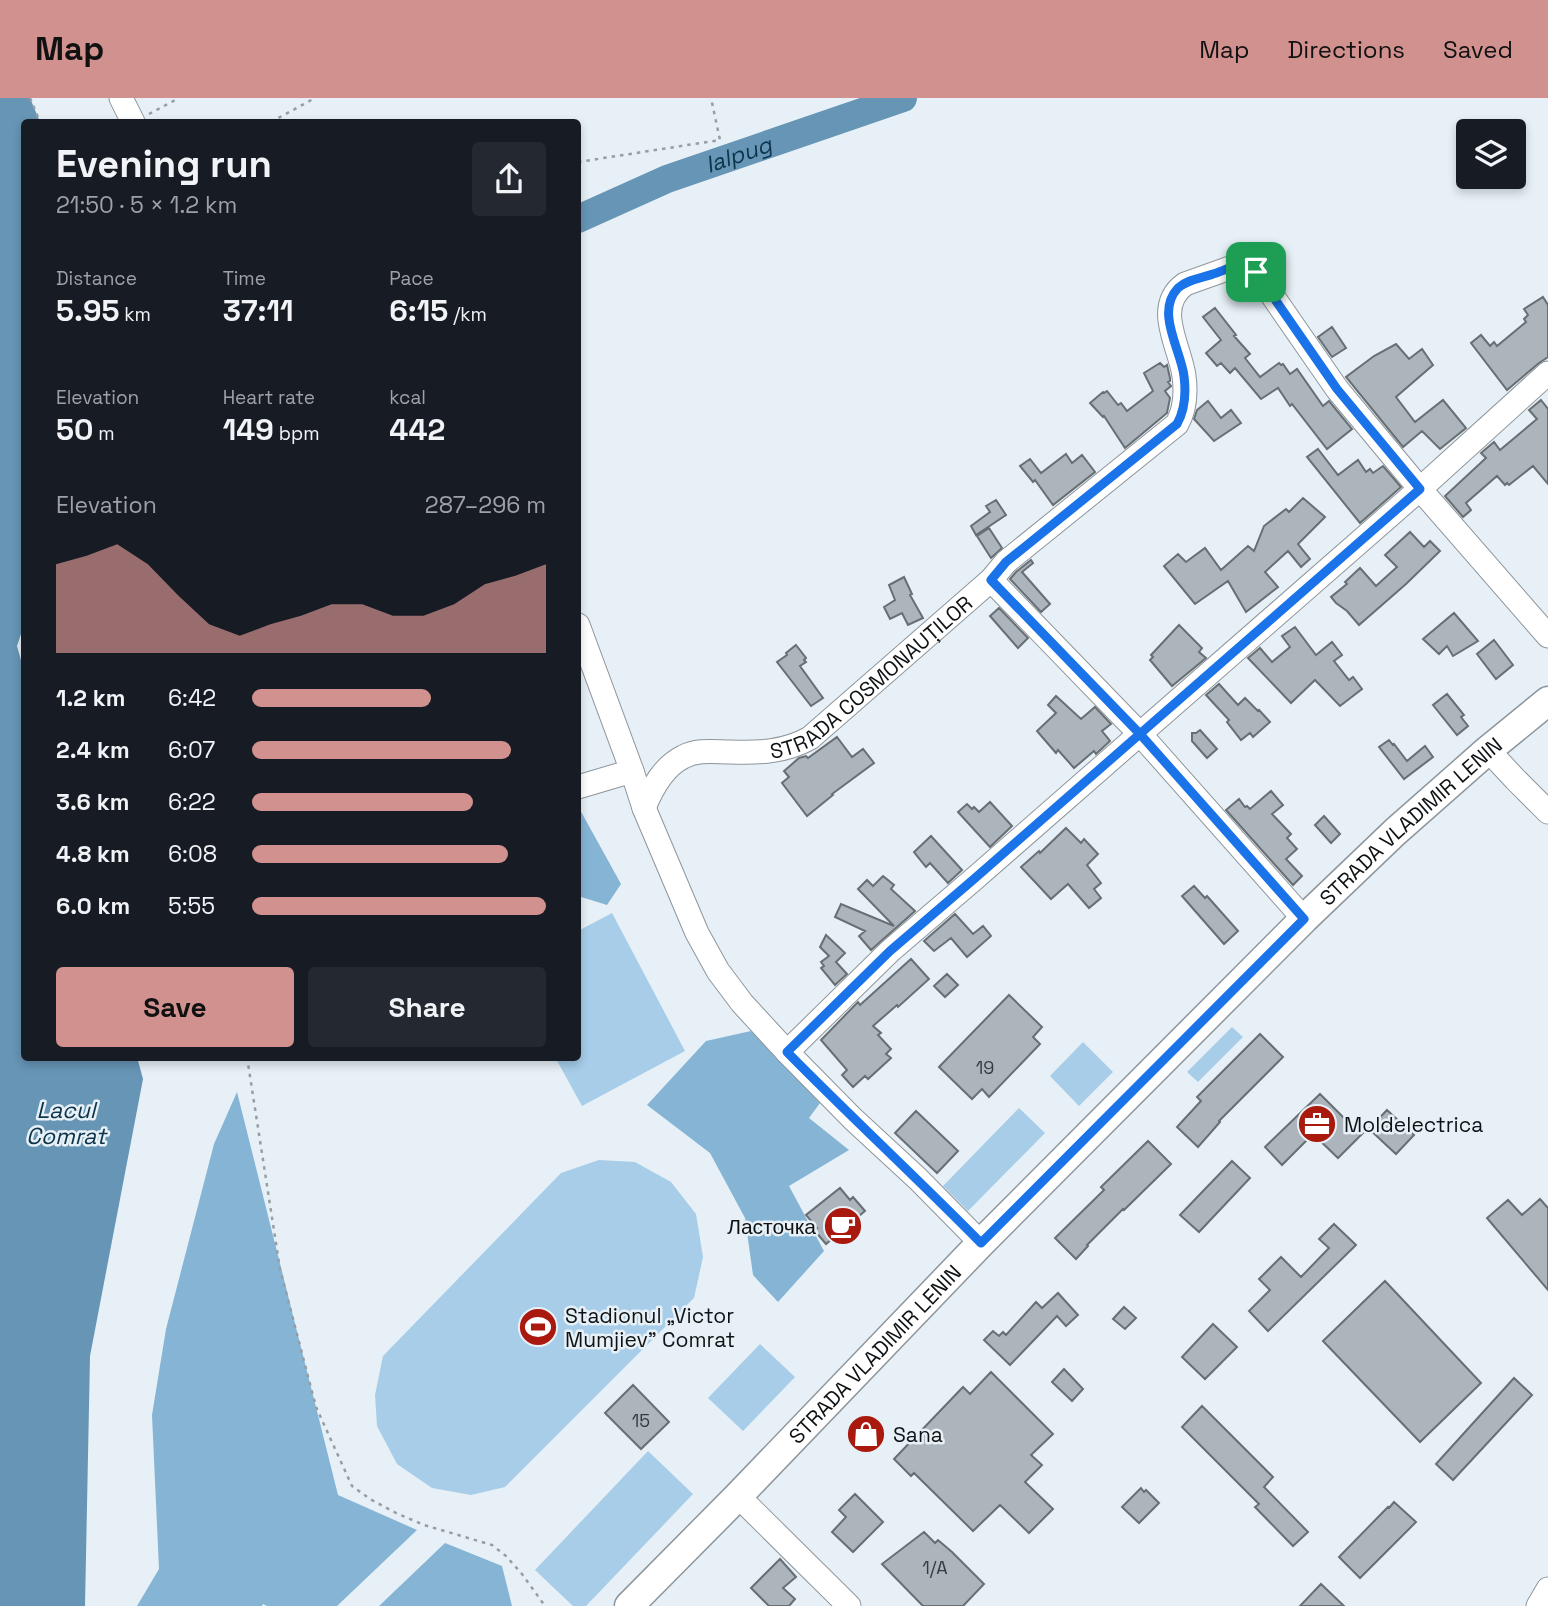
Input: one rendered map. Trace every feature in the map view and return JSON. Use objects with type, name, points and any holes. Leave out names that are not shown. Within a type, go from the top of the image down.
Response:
[{"type":"main road","name":"STRADA VLADIMIR LENIN","points":[[629,1606],[981,1243],[1304,919],[1395,832],[1548,701]]},
{"type":"street","points":[[121,98],[139,119]]},
{"type":"street","name":"STRADA COSMONAUȚILOR","points":[[644,808],[652,789],[666,771],[674,762],[691,753],[768,752],[799,744],[810,738],[991,580],[1006,562],[1177,424],[1184,406],[1184,376],[1169,321],[1170,307],[1178,289],[1196,279],[1239,264],[1249,264],[1337,389],[1420,489]]},
{"type":"street","points":[[787,1052],[890,951],[1420,489],[1548,373]]},
{"type":"street","points":[[1420,489],[1548,636]]},
{"type":"street","points":[[991,580],[1140,734],[1304,919]]},
{"type":"street","points":[[581,633],[644,808],[698,933],[718,971],[787,1052],[981,1243]]},
{"type":"street","points":[[1488,750],[1548,812]]},
{"type":"street","points":[[581,786],[632,771]]},
{"type":"street","points":[[738,1496],[849,1606]]},
{"type":"street","points":[[1538,1606],[1548,1589]]},
{"type":"path","points":[[30,98],[39,119]]},
{"type":"path","points":[[139,119],[179,98]]},
{"type":"path","points":[[276,119],[315,98]]},
{"type":"path","points":[[581,162],[720,140],[711,98]]},
{"type":"path","points":[[248,1061],[280,1269],[316,1407],[352,1486],[396,1513],[425,1525],[492,1545],[506,1556],[545,1606]]},
{"type":"shaded area","points":[[581,812],[621,884],[607,905],[581,897]]},
{"type":"shaded area","points":[[612,913],[685,1051],[582,1106],[557,1061],[581,1061],[581,929]]},
{"type":"shaded area","points":[[1232,1027],[1243,1037],[1198,1082],[1187,1072]]},
{"type":"shaded area","points":[[751,1031],[820,1103],[809,1118],[849,1150],[789,1186],[824,1251],[778,1302],[753,1275],[745,1218],[710,1153],[647,1105],[706,1041]]},
{"type":"shaded area","points":[[1083,1042],[1113,1072],[1079,1106],[1050,1076]]},
{"type":"shaded area","points":[[237,1092],[338,1495],[417,1530],[337,1606],[137,1606],[159,1569],[152,1415],[166,1329],[214,1144]]},
{"type":"shaded area","points":[[1019,1108],[1045,1133],[968,1211],[943,1186]]},
{"type":"shaded area","name":"Stadionul „Victor Mumjiev” Comrat","points":[[599,1160],[635,1162],[671,1182],[696,1214],[703,1257],[694,1298],[505,1487],[471,1495],[432,1488],[397,1464],[377,1426],[375,1395],[383,1356],[561,1173]]},
{"type":"shaded area","points":[[760,1344],[795,1377],[743,1431],[708,1398]]},
{"type":"shaded area","points":[[648,1451],[693,1494],[586,1606],[573,1606],[535,1570]]},
{"type":"shaded area","points":[[445,1543],[502,1566],[512,1606],[379,1606]]},
{"type":"water","name":"Lacul Comrat","points":[[0,98],[30,98],[39,119],[21,119],[21,634],[17,646],[21,660],[21,1061],[138,1061],[143,1079],[90,1356],[85,1606],[0,1606]]},
{"type":"building","points":[[1543,297],[1548,305],[1548,357],[1507,390],[1471,343],[1481,335],[1490,346],[1494,342],[1497,346],[1526,322],[1524,319],[1528,315],[1524,309]]},
{"type":"building","points":[[1215,308],[1250,354],[1245,358],[1260,377],[1279,363],[1283,364],[1290,374],[1297,369],[1323,406],[1329,401],[1352,429],[1327,449],[1278,388],[1261,399],[1235,368],[1230,373],[1221,363],[1217,366],[1206,353],[1221,340],[1203,317]]},
{"type":"building","points":[[1332,327],[1346,348],[1332,357],[1318,337]]},
{"type":"building","points":[[1396,344],[1409,359],[1422,349],[1433,365],[1396,397],[1415,422],[1443,400],[1466,428],[1440,449],[1422,431],[1403,447],[1346,377],[1374,356]]},
{"type":"building","points":[[1160,363],[1164,367],[1167,365],[1170,378],[1168,382],[1171,386],[1165,391],[1170,398],[1167,413],[1125,448],[1104,416],[1090,403],[1107,391],[1118,405],[1121,403],[1127,411],[1153,391],[1144,373]]},
{"type":"building","points":[[1541,400],[1548,409],[1548,484],[1533,466],[1509,485],[1505,485],[1497,476],[1466,503],[1471,510],[1463,517],[1445,496],[1486,458],[1481,453],[1494,442],[1500,450],[1537,419],[1529,410]]},
{"type":"building","points":[[1208,401],[1221,418],[1231,410],[1241,423],[1214,441],[1194,419],[1197,410]]},
{"type":"building","points":[[1318,449],[1338,475],[1358,460],[1366,472],[1370,469],[1373,473],[1383,466],[1401,487],[1360,523],[1307,457]]},
{"type":"building","points":[[1066,454],[1072,463],[1082,455],[1095,472],[1053,505],[1035,480],[1033,482],[1020,466],[1030,459],[1041,473]]},
{"type":"building","points":[[1303,498],[1325,517],[1298,544],[1310,559],[1301,567],[1288,551],[1265,572],[1278,587],[1246,612],[1228,581],[1195,604],[1164,566],[1178,554],[1186,562],[1205,548],[1221,570],[1248,546],[1254,551],[1264,526],[1286,509],[1289,512]]},
{"type":"building","points":[[996,500],[1006,515],[976,535],[971,526],[990,512],[986,506]]},
{"type":"building","points":[[989,528],[1002,548],[991,558],[977,536]]},
{"type":"building","points":[[1410,532],[1424,547],[1430,541],[1440,551],[1359,625],[1331,597],[1347,584],[1345,582],[1360,568],[1376,586],[1397,567],[1385,555]]},
{"type":"building","points":[[1031,560],[1033,563],[1022,572],[1050,604],[1041,612],[1010,579]]},
{"type":"building","points":[[904,577],[912,594],[910,595],[923,618],[908,625],[902,613],[890,619],[884,607],[895,600],[889,585]]},
{"type":"building","points":[[999,608],[1028,638],[1018,648],[990,616]]},
{"type":"building","points":[[1454,613],[1478,641],[1453,656],[1447,646],[1439,654],[1423,639]]},
{"type":"building","points":[[1179,625],[1202,648],[1199,652],[1206,658],[1172,686],[1150,660],[1153,657],[1151,655]]},
{"type":"building","points":[[1295,627],[1316,655],[1332,642],[1342,655],[1334,661],[1349,680],[1353,677],[1362,689],[1340,706],[1315,680],[1291,703],[1248,658],[1260,648],[1272,662],[1290,647],[1282,636]]},
{"type":"building","points":[[1494,640],[1513,665],[1496,679],[1477,654]]},
{"type":"building","points":[[796,645],[806,658],[806,662],[800,666],[823,698],[811,706],[777,662]]},
{"type":"building","points":[[1219,684],[1238,705],[1245,698],[1270,722],[1253,737],[1250,733],[1241,740],[1227,722],[1229,720],[1206,695]]},
{"type":"building","points":[[1447,694],[1464,715],[1461,717],[1468,726],[1457,735],[1433,705]]},
{"type":"building","points":[[1056,696],[1081,719],[1095,707],[1111,724],[1102,731],[1110,741],[1074,768],[1058,750],[1056,753],[1037,731],[1056,713],[1048,705]]},
{"type":"building","points":[[1200,730],[1217,749],[1207,758],[1192,741],[1192,733]]},
{"type":"building","points":[[837,737],[852,757],[863,749],[874,763],[807,816],[782,783],[789,777],[784,771],[799,758],[808,758]]},
{"type":"building","points":[[1389,740],[1407,761],[1425,746],[1433,757],[1404,779],[1379,747]]},
{"type":"building","points":[[1271,791],[1283,805],[1272,814],[1291,834],[1287,838],[1297,849],[1286,859],[1302,876],[1293,885],[1226,810],[1239,799],[1250,809]]},
{"type":"building","points":[[990,802],[1012,826],[990,847],[958,812],[967,804],[979,812]]},
{"type":"building","points":[[1324,816],[1340,834],[1331,843],[1315,825]]},
{"type":"building","points":[[1066,828],[1081,843],[1084,839],[1098,854],[1087,865],[1101,883],[1094,889],[1101,898],[1089,908],[1068,884],[1051,899],[1021,867]]},
{"type":"building","points":[[931,836],[962,870],[948,883],[930,863],[926,867],[914,852]]},
{"type":"building","points":[[883,876],[894,885],[891,889],[915,911],[871,950],[859,936],[865,931],[835,917],[841,904],[894,926],[858,889],[867,880],[873,886]]},
{"type":"building","points":[[1194,886],[1205,898],[1207,896],[1238,931],[1224,944],[1182,896]]},
{"type":"building","points":[[955,914],[973,934],[983,926],[991,936],[967,957],[951,938],[934,951],[924,941]]},
{"type":"building","points":[[826,935],[845,953],[836,962],[847,974],[835,985],[821,968],[824,966],[821,962],[829,956],[820,947]]},
{"type":"building","points":[[911,959],[929,979],[873,1026],[891,1049],[886,1054],[891,1058],[868,1079],[865,1076],[853,1087],[842,1075],[847,1070],[821,1040],[858,1002],[860,1005]]},
{"type":"building","points":[[947,974],[958,985],[945,997],[934,986]]},
{"type":"building","points":[[1009,995],[1042,1027],[1033,1037],[1040,1044],[989,1097],[982,1089],[972,1099],[939,1067]]},
{"type":"building","points":[[1260,1034],[1283,1057],[1219,1121],[1198,1147],[1177,1127],[1201,1101],[1197,1097]]},
{"type":"building","points":[[1320,1094],[1363,1133],[1338,1158],[1313,1134],[1282,1165],[1265,1147]]},
{"type":"building","points":[[1387,1110],[1414,1135],[1396,1154],[1369,1129]]},
{"type":"building","points":[[916,1111],[958,1151],[937,1173],[895,1133]]},
{"type":"building","points":[[1148,1141],[1171,1164],[1087,1245],[1076,1259],[1055,1238],[1104,1190],[1101,1187]]},
{"type":"building","points":[[1232,1161],[1250,1178],[1199,1232],[1180,1215]]},
{"type":"building","points":[[840,1188],[850,1200],[853,1197],[865,1211],[826,1244],[806,1215]]},
{"type":"building","points":[[1540,1199],[1548,1208],[1548,1290],[1487,1218],[1508,1200],[1522,1215]]},
{"type":"building","points":[[1334,1224],[1356,1245],[1268,1331],[1249,1311],[1270,1290],[1259,1279],[1281,1257],[1301,1277],[1329,1248],[1319,1239]]},
{"type":"building","points":[[1385,1281],[1481,1383],[1420,1442],[1323,1341]]},
{"type":"building","points":[[1058,1293],[1078,1315],[1066,1326],[1057,1316],[1010,1365],[984,1340],[993,1331],[999,1336],[1003,1332],[1006,1335],[1036,1302],[1042,1308]]},
{"type":"building","points":[[1124,1307],[1136,1318],[1125,1329],[1113,1319]]},
{"type":"building","points":[[1213,1324],[1237,1347],[1205,1379],[1182,1357]]},
{"type":"building","points":[[1064,1369],[1083,1389],[1072,1401],[1052,1382]]},
{"type":"building","points":[[991,1372],[1053,1434],[1031,1455],[1042,1465],[1025,1482],[1053,1509],[1029,1533],[1000,1505],[973,1531],[914,1473],[911,1476],[894,1459],[963,1387],[970,1394]]},
{"type":"building","points":[[1514,1378],[1532,1395],[1453,1480],[1436,1464]]},
{"type":"building","points":[[633,1385],[669,1422],[641,1449],[605,1413]]},
{"type":"building","points":[[1202,1406],[1273,1477],[1264,1487],[1308,1532],[1293,1546],[1255,1507],[1259,1504],[1182,1427]]},
{"type":"building","points":[[1141,1488],[1159,1503],[1139,1523],[1122,1507]]},
{"type":"building","points":[[855,1494],[883,1522],[853,1552],[832,1532],[846,1517],[839,1510]]},
{"type":"building","points":[[1394,1502],[1416,1522],[1360,1578],[1339,1557]]},
{"type":"building","points":[[924,1532],[935,1543],[938,1540],[952,1552],[984,1584],[963,1606],[923,1606],[882,1564]]},
{"type":"building","points":[[780,1559],[796,1577],[783,1588],[795,1599],[789,1606],[769,1606],[751,1588]]},
{"type":"building","points":[[1321,1584],[1344,1606],[1300,1606]]},
{"type":"waterway","name":"Ialpug","points":[[581,218],[667,179],[903,98]]},
{"type":"place","name":"Moldelectrica","points":[[1317,1124]]},
{"type":"place","name":"Ласточка","points":[[843,1226]]},
{"type":"place","name":"Stadionul „Victor Mumjiev” Comrat","points":[[538,1327]]},
{"type":"place","name":"Sana","points":[[866,1434]]},
{"type":"route","points":[[1256,272],[1249,264],[1239,264],[1196,279],[1178,289],[1170,307],[1169,321],[1184,376],[1184,406],[1177,424],[1006,562],[991,580],[1140,734],[1304,919],[981,1243],[787,1052],[890,951],[1030,831],[1140,734],[1420,489],[1337,389],[1256,272]]}]
